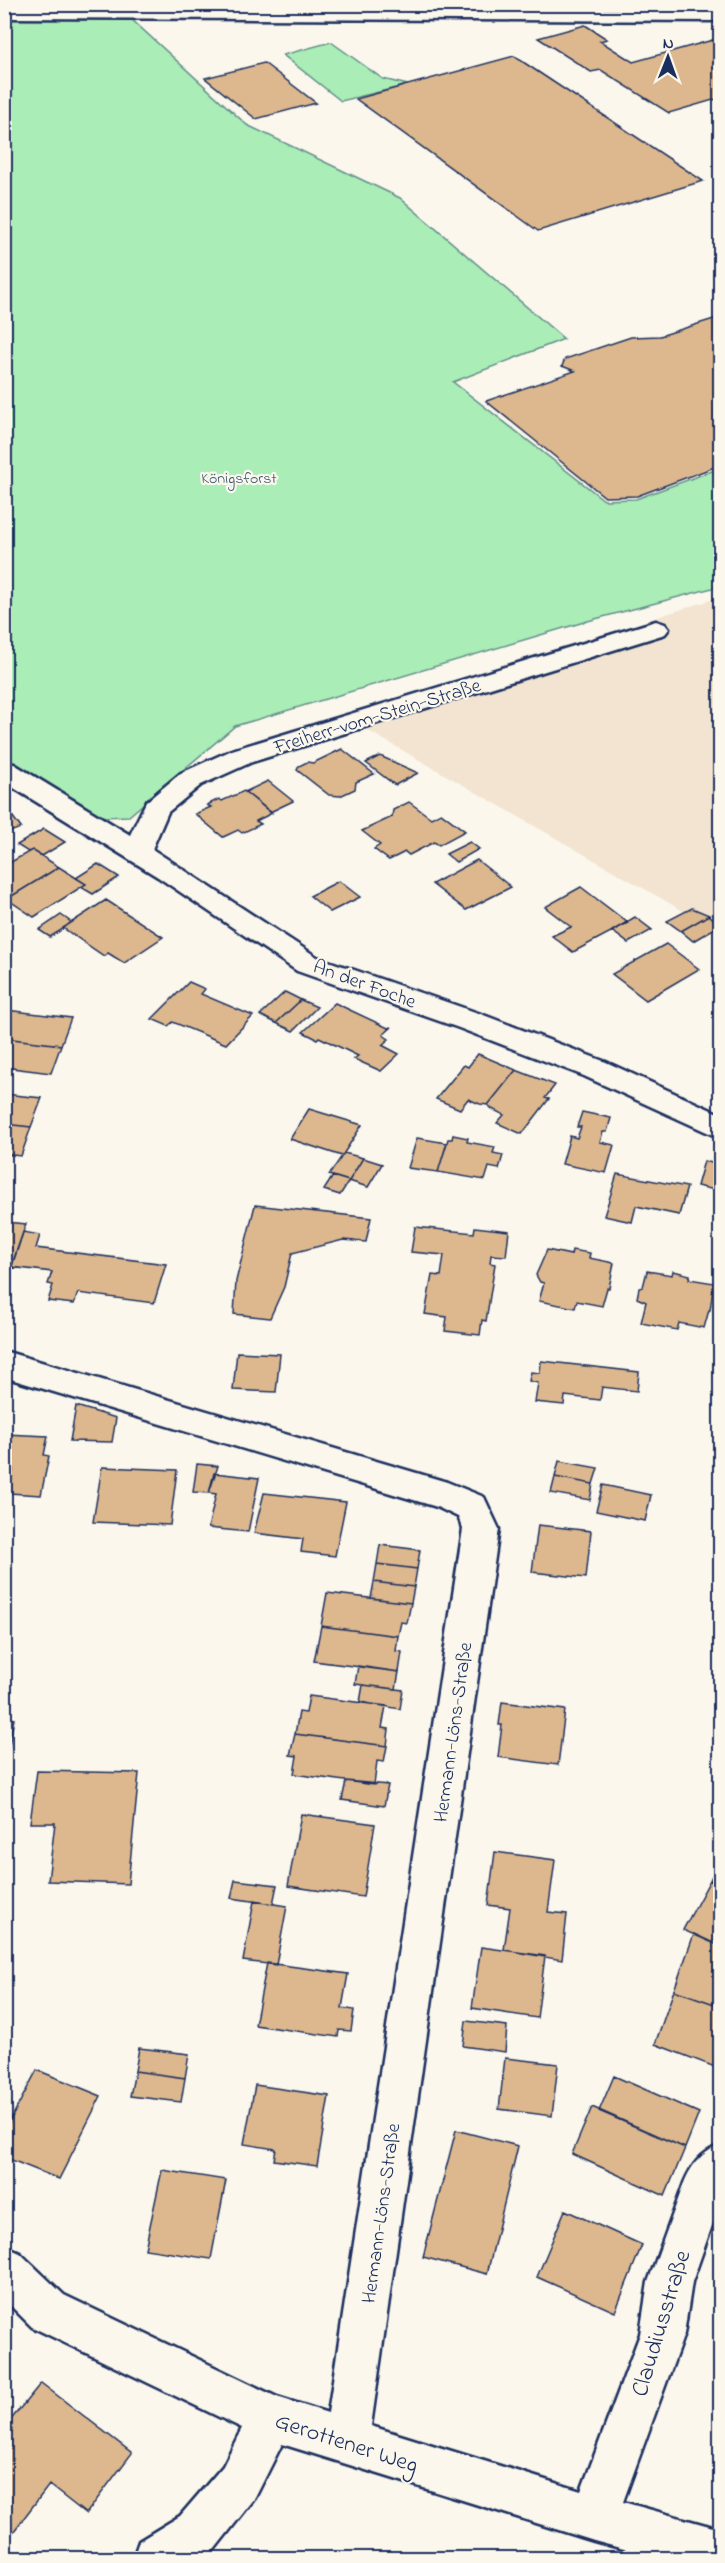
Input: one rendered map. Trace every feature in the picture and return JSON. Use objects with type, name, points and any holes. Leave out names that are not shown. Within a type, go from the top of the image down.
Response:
[{"type":"street","points":[[4,12],[720,15]]},
{"type":"street","name":"Freiherr-vom-Stein-Straße","points":[[136,853],[156,808],[191,779],[242,756],[656,630]]},
{"type":"street","name":"An der Foche","points":[[4,770],[168,871],[308,964],[470,1021],[595,1069],[720,1127]]},
{"type":"street","name":"Hermann-Löns-Straße","points":[[4,1364],[447,1496],[471,1507],[481,1529],[346,2442]]},
{"type":"street","name":"Claudiusstraße","points":[[594,2518],[662,2334],[670,2282],[706,2183],[720,2166]]},
{"type":"street","name":"Gerottener Weg","points":[[4,2268],[48,2311],[271,2418],[594,2518],[720,2552]]},
{"type":"street","points":[[156,2559],[197,2533],[239,2482],[271,2418]]},
{"type":"shaded area","points":[[720,597],[720,932],[367,730],[664,634],[651,619]]},
{"type":"green space","name":"Königsforst","points":[[4,5],[720,5],[720,10],[117,6],[247,125],[400,198],[564,339],[453,382],[604,500],[636,499],[720,468],[720,586],[584,622],[235,726],[129,816],[99,817],[5,767]]},
{"type":"green space","points":[[331,42],[383,79],[408,85],[341,101],[283,55]]},
{"type":"building","points":[[585,25],[607,39],[600,41],[633,62],[720,38],[720,98],[669,113],[601,70],[591,72],[538,38]]},
{"type":"building","points":[[514,56],[703,181],[538,231],[356,99]]},
{"type":"building","points":[[264,63],[316,103],[256,119],[205,78]]},
{"type":"building","points":[[720,317],[720,465],[637,496],[605,497],[486,401],[575,371],[562,366],[565,359],[631,337],[660,336]]},
{"type":"building","points":[[342,749],[374,774],[356,782],[355,789],[340,796],[329,795],[297,770],[299,766],[307,762],[313,763]]},
{"type":"building","points":[[380,756],[418,773],[395,785],[366,763]]},
{"type":"building","points":[[268,781],[293,801],[270,812],[245,792]]},
{"type":"building","points":[[244,791],[272,813],[256,821],[261,824],[242,833],[238,830],[223,837],[195,814],[211,807],[207,805],[219,799],[222,801]]},
{"type":"building","points":[[409,802],[431,818],[441,813],[465,831],[439,845],[434,842],[409,855],[405,852],[389,860],[374,849],[380,845],[362,831],[392,817],[393,810]]},
{"type":"building","points":[[4,805],[21,828],[4,834]]},
{"type":"building","points":[[44,829],[65,842],[42,856],[32,850],[28,852],[17,845]]},
{"type":"building","points":[[470,842],[479,849],[456,862],[446,854]]},
{"type":"building","points":[[32,850],[59,867],[7,899],[4,898],[4,866]]},
{"type":"building","points":[[477,860],[511,887],[466,910],[432,884]]},
{"type":"building","points":[[98,864],[119,877],[93,894],[81,887],[86,884],[76,878]]},
{"type":"building","points":[[59,867],[86,884],[34,917],[7,899]]},
{"type":"building","points":[[339,881],[360,897],[330,912],[310,896]]},
{"type":"building","points":[[581,887],[628,923],[573,952],[552,936],[571,927],[545,907]]},
{"type":"building","points":[[106,900],[163,937],[124,963],[108,953],[104,956],[63,928]]},
{"type":"building","points":[[692,908],[709,915],[681,931],[667,921]]},
{"type":"building","points":[[61,915],[71,922],[63,929],[50,937],[39,930]]},
{"type":"building","points":[[709,915],[720,925],[693,941],[681,931]]},
{"type":"building","points":[[635,917],[652,930],[628,943],[612,931]]},
{"type":"building","points":[[666,944],[699,969],[646,1000],[612,974]]},
{"type":"building","points":[[189,982],[205,989],[201,994],[253,1016],[226,1044],[173,1022],[168,1026],[152,1019]]},
{"type":"building","points":[[285,992],[301,1000],[276,1023],[260,1015]]},
{"type":"building","points":[[301,1000],[317,1007],[293,1031],[276,1023]]},
{"type":"building","points":[[335,1003],[388,1028],[392,1027],[383,1035],[389,1039],[382,1045],[399,1054],[381,1071],[354,1059],[358,1056],[319,1037],[317,1039],[303,1032]]},
{"type":"building","points":[[6,1010],[71,1018],[61,1045],[4,1038]]},
{"type":"building","points":[[4,1038],[61,1045],[51,1073],[4,1067]]},
{"type":"building","points":[[478,1054],[516,1070],[488,1105],[468,1099],[460,1109],[436,1099],[464,1065],[468,1067]]},
{"type":"building","points":[[516,1070],[555,1085],[545,1098],[549,1099],[522,1134],[497,1123],[504,1115],[488,1105]]},
{"type":"building","points":[[4,1094],[42,1098],[31,1127],[4,1124]]},
{"type":"building","points":[[309,1109],[362,1125],[342,1156],[290,1139]]},
{"type":"building","points":[[582,1112],[611,1118],[607,1132],[603,1132],[600,1142],[614,1145],[606,1173],[562,1164],[570,1136],[577,1138],[581,1127],[577,1127]]},
{"type":"building","points":[[4,1124],[31,1127],[21,1156],[4,1154]]},
{"type":"building","points":[[453,1135],[468,1138],[467,1142],[495,1147],[493,1153],[503,1155],[499,1169],[489,1167],[485,1180],[438,1172],[448,1139],[452,1139]]},
{"type":"building","points":[[417,1138],[447,1143],[438,1172],[408,1168]]},
{"type":"building","points":[[344,1153],[363,1158],[349,1181],[329,1175]]},
{"type":"building","points":[[363,1158],[382,1164],[368,1187],[349,1181]]},
{"type":"building","points":[[704,1161],[720,1165],[720,1191],[697,1186]]},
{"type":"building","points":[[617,1174],[687,1187],[679,1215],[636,1206],[632,1222],[604,1216]]},
{"type":"building","points":[[333,1176],[349,1181],[340,1195],[324,1190]]},
{"type":"building","points":[[255,1205],[371,1218],[366,1242],[343,1240],[292,1253],[284,1287],[270,1318],[234,1314],[236,1281]]},
{"type":"building","points":[[6,1222],[26,1224],[7,1281],[4,1280]]},
{"type":"building","points":[[415,1227],[474,1233],[475,1227],[509,1231],[506,1256],[491,1255],[490,1263],[495,1264],[486,1321],[482,1320],[480,1335],[445,1331],[447,1317],[425,1314],[432,1275],[441,1276],[444,1255],[411,1252]]},
{"type":"building","points":[[23,1232],[40,1235],[36,1248],[166,1264],[154,1303],[78,1293],[74,1304],[48,1301],[53,1285],[48,1284],[52,1272],[11,1267]]},
{"type":"building","points":[[547,1250],[571,1255],[572,1250],[590,1253],[589,1258],[614,1263],[609,1288],[607,1288],[602,1306],[577,1301],[575,1308],[539,1301],[544,1283],[540,1282],[536,1275]]},
{"type":"building","points":[[647,1271],[672,1275],[673,1271],[690,1275],[689,1279],[714,1283],[710,1310],[704,1328],[679,1323],[677,1330],[641,1323],[646,1302],[637,1298],[639,1288],[643,1287]]},
{"type":"building","points":[[237,1352],[280,1354],[276,1392],[233,1390]]},
{"type":"building","points":[[541,1361],[639,1372],[637,1391],[602,1387],[600,1400],[565,1396],[564,1405],[535,1402],[538,1383],[529,1381],[531,1372],[540,1373]]},
{"type":"building","points":[[76,1406],[116,1418],[112,1442],[70,1441]]},
{"type":"building","points":[[4,1434],[48,1436],[44,1455],[49,1456],[41,1495],[9,1493],[13,1470],[4,1469]]},
{"type":"building","points":[[559,1461],[598,1468],[593,1484],[555,1477]]},
{"type":"building","points":[[197,1464],[218,1466],[209,1493],[193,1492]]},
{"type":"building","points":[[102,1467],[177,1470],[170,1525],[93,1522]]},
{"type":"building","points":[[214,1473],[259,1478],[248,1532],[208,1528],[216,1494],[209,1493]]},
{"type":"building","points":[[555,1477],[593,1484],[590,1500],[551,1493]]},
{"type":"building","points":[[603,1485],[651,1495],[645,1521],[596,1511]]},
{"type":"building","points":[[264,1493],[346,1502],[335,1556],[301,1552],[303,1539],[254,1533]]},
{"type":"building","points":[[538,1525],[591,1531],[586,1578],[532,1572]]},
{"type":"building","points":[[380,1545],[420,1550],[417,1569],[377,1564]]},
{"type":"building","points":[[377,1564],[417,1569],[414,1587],[374,1582]]},
{"type":"building","points":[[374,1582],[414,1587],[411,1603],[371,1598]]},
{"type":"building","points":[[327,1593],[411,1603],[407,1623],[401,1622],[398,1636],[321,1626]]},
{"type":"building","points":[[321,1626],[398,1636],[396,1651],[402,1652],[399,1672],[314,1661]]},
{"type":"building","points":[[358,1666],[399,1672],[396,1689],[355,1684]]},
{"type":"building","points":[[363,1685],[403,1690],[400,1709],[360,1702]]},
{"type":"building","points":[[309,1696],[386,1706],[382,1728],[389,1729],[387,1746],[295,1734],[299,1712],[306,1713]]},
{"type":"building","points":[[502,1702],[565,1710],[558,1765],[498,1757]]},
{"type":"building","points":[[4,1718],[14,1719],[4,1772]]},
{"type":"building","points":[[295,1734],[387,1746],[384,1762],[377,1761],[374,1785],[294,1774],[297,1756],[290,1755]]},
{"type":"building","points":[[37,1771],[139,1773],[128,1884],[48,1881],[55,1823],[30,1823]]},
{"type":"building","points":[[346,1781],[388,1785],[384,1806],[342,1800]]},
{"type":"building","points":[[301,1814],[375,1824],[363,1897],[288,1886]]},
{"type":"building","points":[[495,1852],[555,1860],[548,1912],[567,1914],[562,1960],[504,1950],[510,1908],[488,1905]]},
{"type":"building","points":[[720,1860],[720,1885],[710,1880]]},
{"type":"building","points":[[235,1880],[277,1885],[273,1904],[231,1898]]},
{"type":"building","points":[[710,1880],[720,1885],[720,1946],[683,1930]]},
{"type":"building","points":[[254,1901],[287,1906],[276,1965],[243,1961]]},
{"type":"building","points":[[694,1934],[720,1946],[720,2006],[674,1990]]},
{"type":"building","points":[[481,1947],[545,1956],[537,2018],[472,2008]]},
{"type":"building","points":[[267,1963],[348,1974],[342,2008],[354,2010],[351,2031],[339,2030],[338,2037],[255,2025]]},
{"type":"building","points":[[674,1990],[720,2006],[720,2069],[655,2044]]},
{"type":"building","points":[[466,2021],[507,2026],[505,2052],[463,2046]]},
{"type":"building","points":[[139,2048],[189,2054],[185,2078],[135,2071]]},
{"type":"building","points":[[505,2058],[558,2064],[552,2116],[499,2109]]},
{"type":"building","points":[[37,2070],[101,2096],[59,2179],[4,2157],[4,2132]]},
{"type":"building","points":[[135,2071],[185,2078],[181,2102],[130,2096]]},
{"type":"building","points":[[614,2076],[699,2113],[685,2148],[599,2111]]},
{"type":"building","points":[[255,2085],[329,2096],[317,2166],[274,2160],[276,2149],[244,2144]]},
{"type":"building","points":[[592,2107],[685,2148],[665,2196],[572,2154]]},
{"type":"building","points":[[456,2130],[518,2146],[487,2274],[423,2257]]},
{"type":"building","points":[[162,2170],[226,2180],[211,2259],[145,2249]]},
{"type":"building","points":[[565,2210],[642,2245],[615,2312],[537,2277]]},
{"type":"building","points":[[41,2383],[132,2453],[86,2514],[49,2485],[4,2544],[4,2428]]}]
